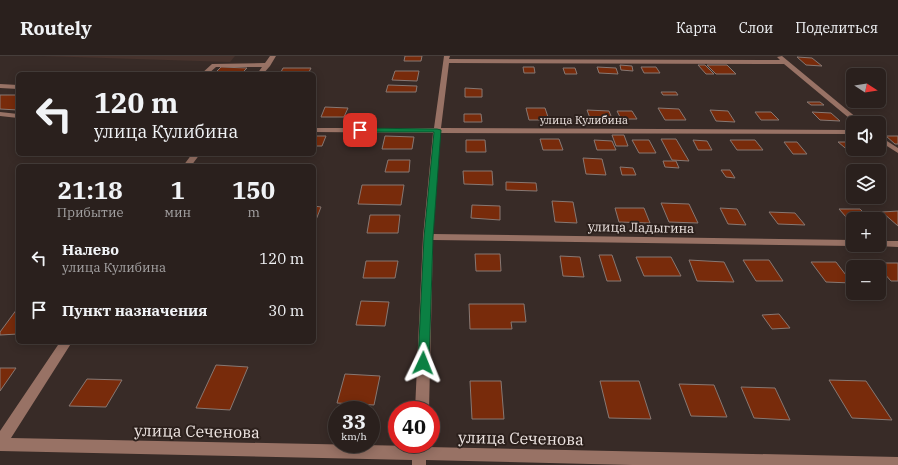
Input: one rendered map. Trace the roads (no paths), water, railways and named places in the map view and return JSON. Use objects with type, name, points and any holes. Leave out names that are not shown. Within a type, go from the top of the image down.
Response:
[{"type":"street","points":[[206,72],[214,65],[219,56]]},
{"type":"street","points":[[262,72],[273,56]]},
{"type":"street","points":[[778,56],[850,116]]},
{"type":"street","points":[[422,401],[428,237],[437,130],[447,58],[784,62]]},
{"type":"street","points":[[214,65],[268,65]]},
{"type":"street","points":[[0,86],[16,87]]},
{"type":"street","points":[[0,114],[16,116]]},
{"type":"street","name":"улица Кулибина","points":[[316,130],[846,132]]},
{"type":"street","points":[[886,143],[898,151]]},
{"type":"street","name":"улица Ладыгина","points":[[428,237],[846,243]]},
{"type":"street","points":[[886,244],[898,244]]},
{"type":"street","points":[[0,444],[65,344]]},
{"type":"street","name":"улица Сеченова","points":[[0,444],[898,464]]}]
